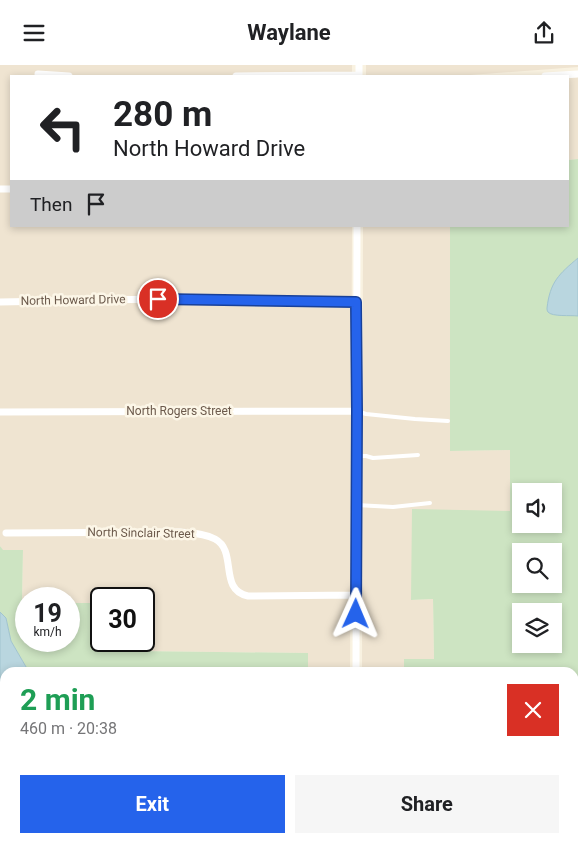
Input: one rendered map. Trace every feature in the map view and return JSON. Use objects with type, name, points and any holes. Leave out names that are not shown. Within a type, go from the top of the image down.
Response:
[{"type":"street","points":[[359,65],[359,75]]},
{"type":"street","points":[[562,75],[578,74]]},
{"type":"street","points":[[356,667],[357,227]]},
{"type":"street","name":"North Howard Drive","points":[[0,302],[158,299],[356,302]]},
{"type":"street","name":"North Rogers Street","points":[[0,412],[357,411]]},
{"type":"street","name":"North Sinclair Street","points":[[6,533],[180,532],[204,535],[216,539],[223,547],[232,584],[237,592],[242,595],[357,595]]},
{"type":"lane","points":[[357,411],[366,414],[448,421]]},
{"type":"lane","points":[[357,457],[418,455]]},
{"type":"lane","points":[[356,505],[392,507],[430,503]]},
{"type":"shaded area","points":[[0,65],[352,65],[352,75],[10,75],[10,227],[352,227],[350,667],[308,667],[308,653],[155,651],[155,587],[90,587],[90,603],[80,603],[80,587],[22,587],[23,551],[2,550],[0,546]]},
{"type":"shaded area","points":[[366,65],[578,65],[578,67],[470,75],[366,75]]},
{"type":"shaded area","points":[[578,77],[578,159],[569,160],[569,78]]},
{"type":"shaded area","points":[[363,227],[450,227],[450,451],[510,450],[510,511],[411,600],[433,599],[434,660],[404,659],[404,667],[362,667]]},
{"type":"green space","points":[[578,159],[578,667],[404,667],[404,659],[434,659],[433,599],[411,600],[412,509],[510,511],[510,450],[450,451],[450,227],[569,227],[569,160]]},
{"type":"green space","points":[[0,546],[3,550],[23,550],[22,587],[15,587],[15,648],[11,641],[6,618],[0,612]]},
{"type":"green space","points":[[80,603],[90,603],[90,652],[308,653],[308,667],[26,667],[17,652],[80,652]]},
{"type":"water","points":[[578,258],[578,316],[550,314],[547,308],[548,299],[556,279]]},
{"type":"water","points":[[0,612],[6,618],[15,652],[17,652],[26,667],[0,667]]},
{"type":"route","points":[[158,299],[356,302],[356,614]]}]
